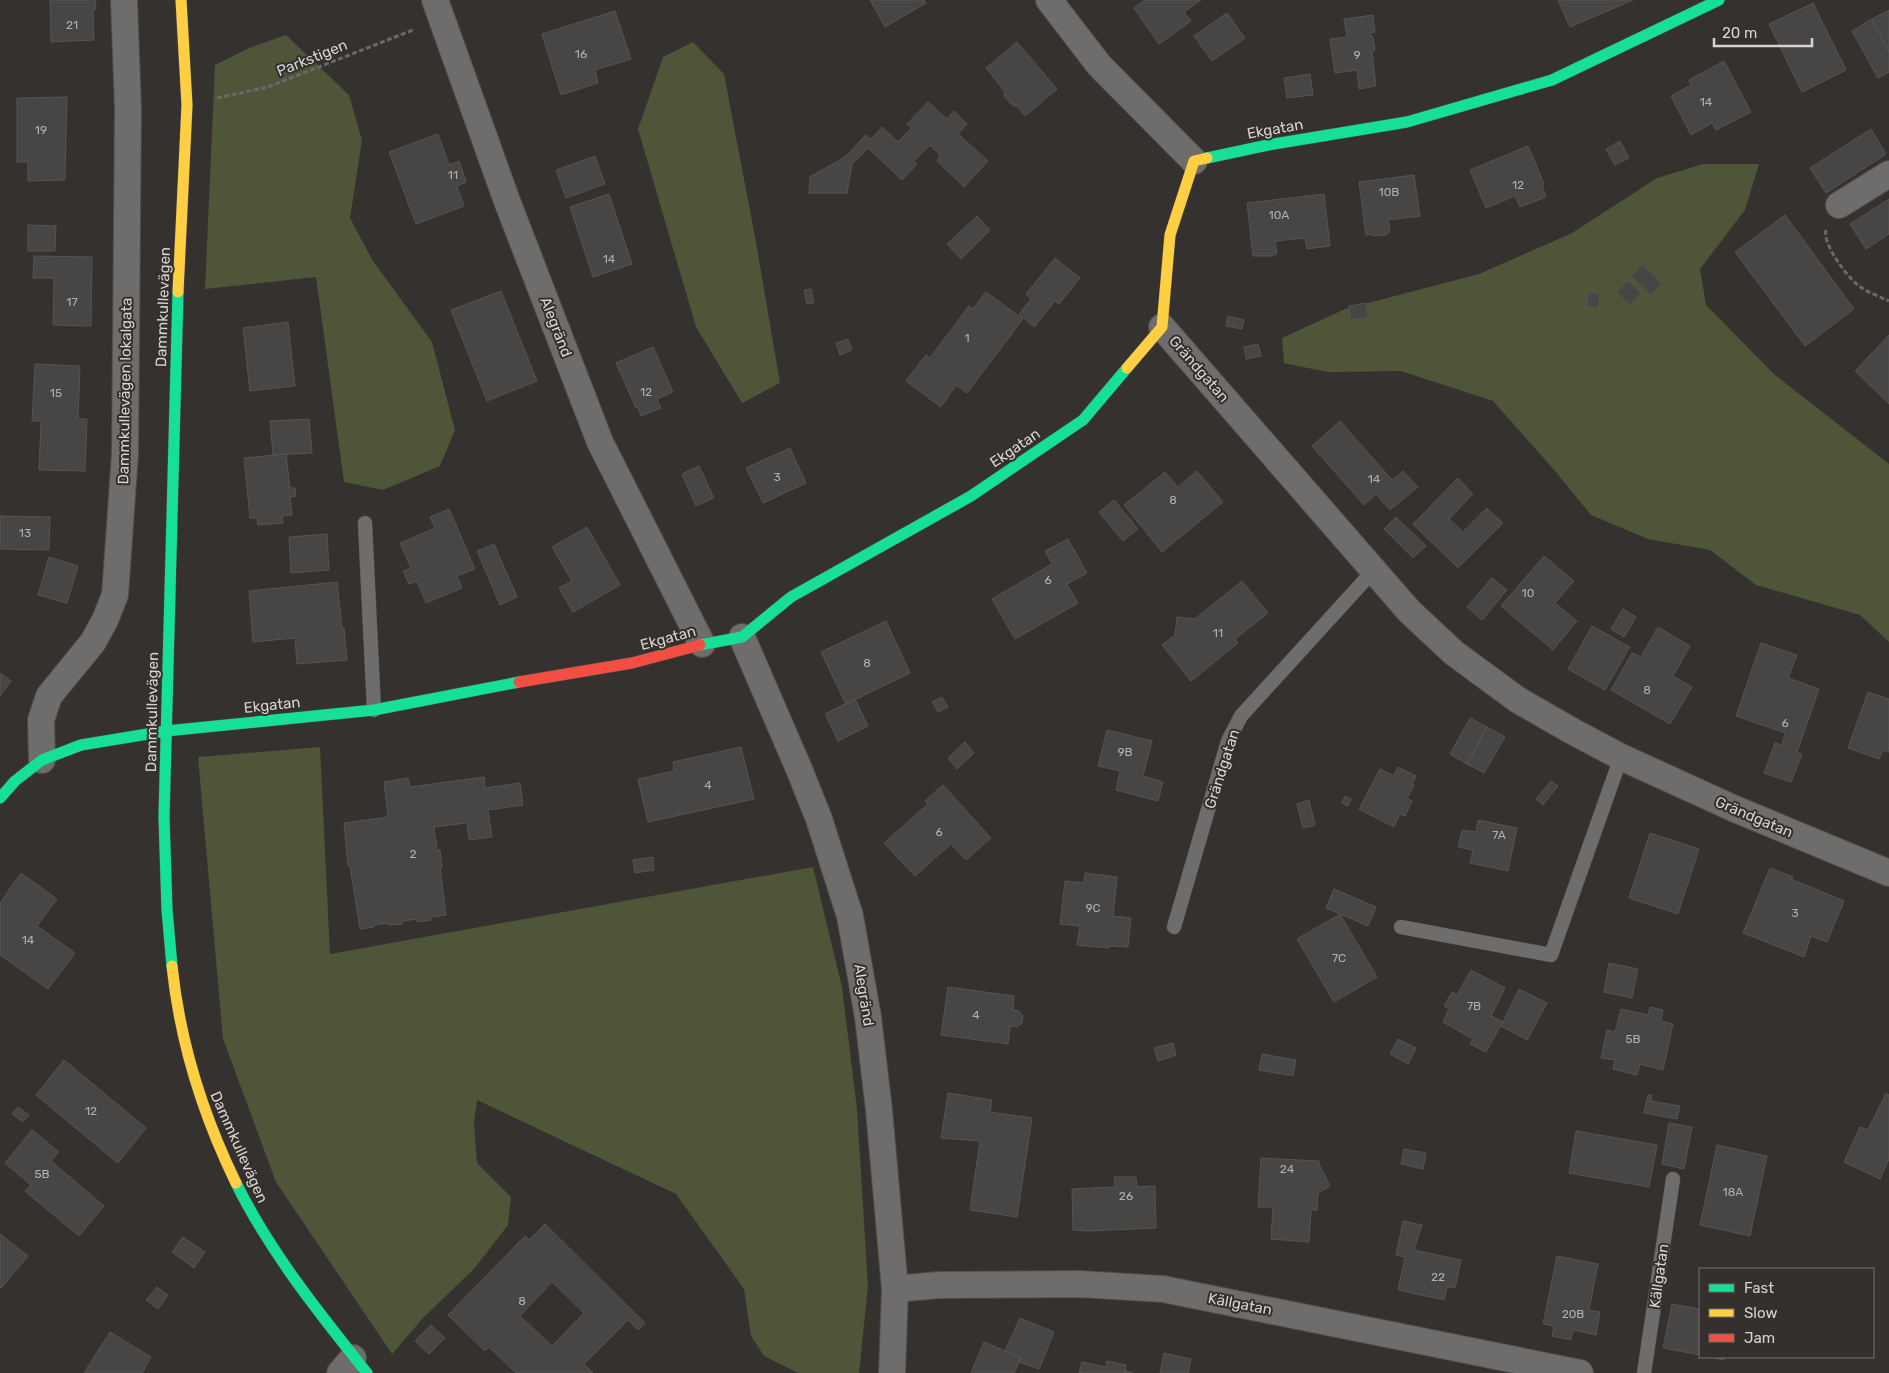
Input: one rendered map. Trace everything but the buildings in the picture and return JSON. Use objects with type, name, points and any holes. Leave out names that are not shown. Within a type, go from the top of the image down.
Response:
[{"type":"street","name":"Dammkullevägen lokalgata","points":[[42,760],[41,720],[49,696],[93,642],[115,596],[125,454],[128,108],[124,0]]},
{"type":"street","name":"Dammkullevägen","points":[[181,0],[187,105],[177,320],[164,817],[167,910],[176,1005],[196,1087],[218,1144],[258,1225],[354,1368]]},
{"type":"street","points":[[1049,0],[1099,65],[1194,160],[1170,234],[1162,327]]},
{"type":"street","name":"Ekgatan","points":[[1194,160],[1268,145],[1406,122],[1552,80],[1719,0]]},
{"type":"street","name":"Alegränd","points":[[438,10],[507,201],[600,442],[702,644]]},
{"type":"street","points":[[1839,205],[1889,174]]},
{"type":"street","name":"Ekgatan","points":[[0,798],[15,781],[42,760],[82,746],[113,738],[166,730],[374,710],[476,689],[632,663],[702,644],[742,637],[791,597],[971,496],[1083,420],[1162,327]]},
{"type":"street","name":"Grändgatan","points":[[1162,327],[1409,611],[1454,654],[1518,700],[1621,758],[1735,809],[1889,873]]},
{"type":"street","name":"Alegränd","points":[[742,637],[816,811],[850,916],[868,1017],[879,1110],[895,1289],[892,1373]]},
{"type":"street","name":"Källgatan","points":[[895,1289],[939,1285],[1069,1284],[1163,1289],[1580,1373]]},
{"type":"lane","points":[[365,523],[374,710]]},
{"type":"lane","name":"Grändgatan","points":[[1174,927],[1228,741],[1241,716],[1374,570]]},
{"type":"lane","points":[[1401,927],[1551,955],[1621,758]]},
{"type":"lane","name":"Källgatan","points":[[1644,1373],[1673,1179]]},
{"type":"path","name":"Parkstigen","points":[[187,105],[268,87],[438,10]]},
{"type":"path","points":[[1839,205],[1828,223],[1824,234],[1829,248],[1858,286],[1889,301]]},
{"type":"green space","points":[[286,35],[349,95],[362,140],[350,218],[373,261],[432,342],[455,430],[440,466],[383,490],[344,482],[316,277],[205,289],[215,65],[249,48]]},
{"type":"green space","points":[[693,42],[724,74],[756,242],[780,383],[742,403],[696,327],[638,129],[663,57]]},
{"type":"green space","points":[[1703,164],[1759,164],[1745,210],[1700,269],[1706,305],[1774,374],[1889,464],[1889,642],[1860,615],[1756,585],[1710,550],[1648,539],[1591,515],[1493,401],[1401,371],[1327,372],[1284,363],[1282,338],[1345,309],[1479,274],[1572,233],[1657,178]]},
{"type":"green space","points":[[320,747],[330,954],[813,867],[842,987],[857,1109],[868,1286],[859,1373],[798,1373],[764,1356],[751,1336],[744,1289],[676,1194],[477,1100],[474,1123],[477,1163],[511,1197],[508,1225],[474,1269],[424,1317],[392,1354],[276,1182],[223,1039],[198,757]]},
{"type":"traffic: fast","points":[[1207,158],[1268,145],[1407,122],[1552,80],[1719,0]]},
{"type":"traffic: fast","points":[[172,966],[167,910],[164,817],[178,292]]},
{"type":"traffic: fast","points":[[700,645],[742,637],[791,597],[971,496],[1083,420],[1127,368]]},
{"type":"traffic: fast","points":[[0,798],[15,781],[42,760],[81,745],[166,731],[374,710],[519,682]]},
{"type":"traffic: fast","points":[[236,1183],[249,1209],[280,1258],[313,1305],[367,1373]]},
{"type":"traffic: slow","points":[[178,292],[187,105],[181,0]]},
{"type":"traffic: slow","points":[[1127,368],[1162,327],[1170,235],[1194,161],[1207,158]]},
{"type":"traffic: slow","points":[[172,966],[181,1023],[194,1077],[213,1130],[236,1183]]},
{"type":"traffic: jam","points":[[519,682],[632,663],[700,645]]}]
